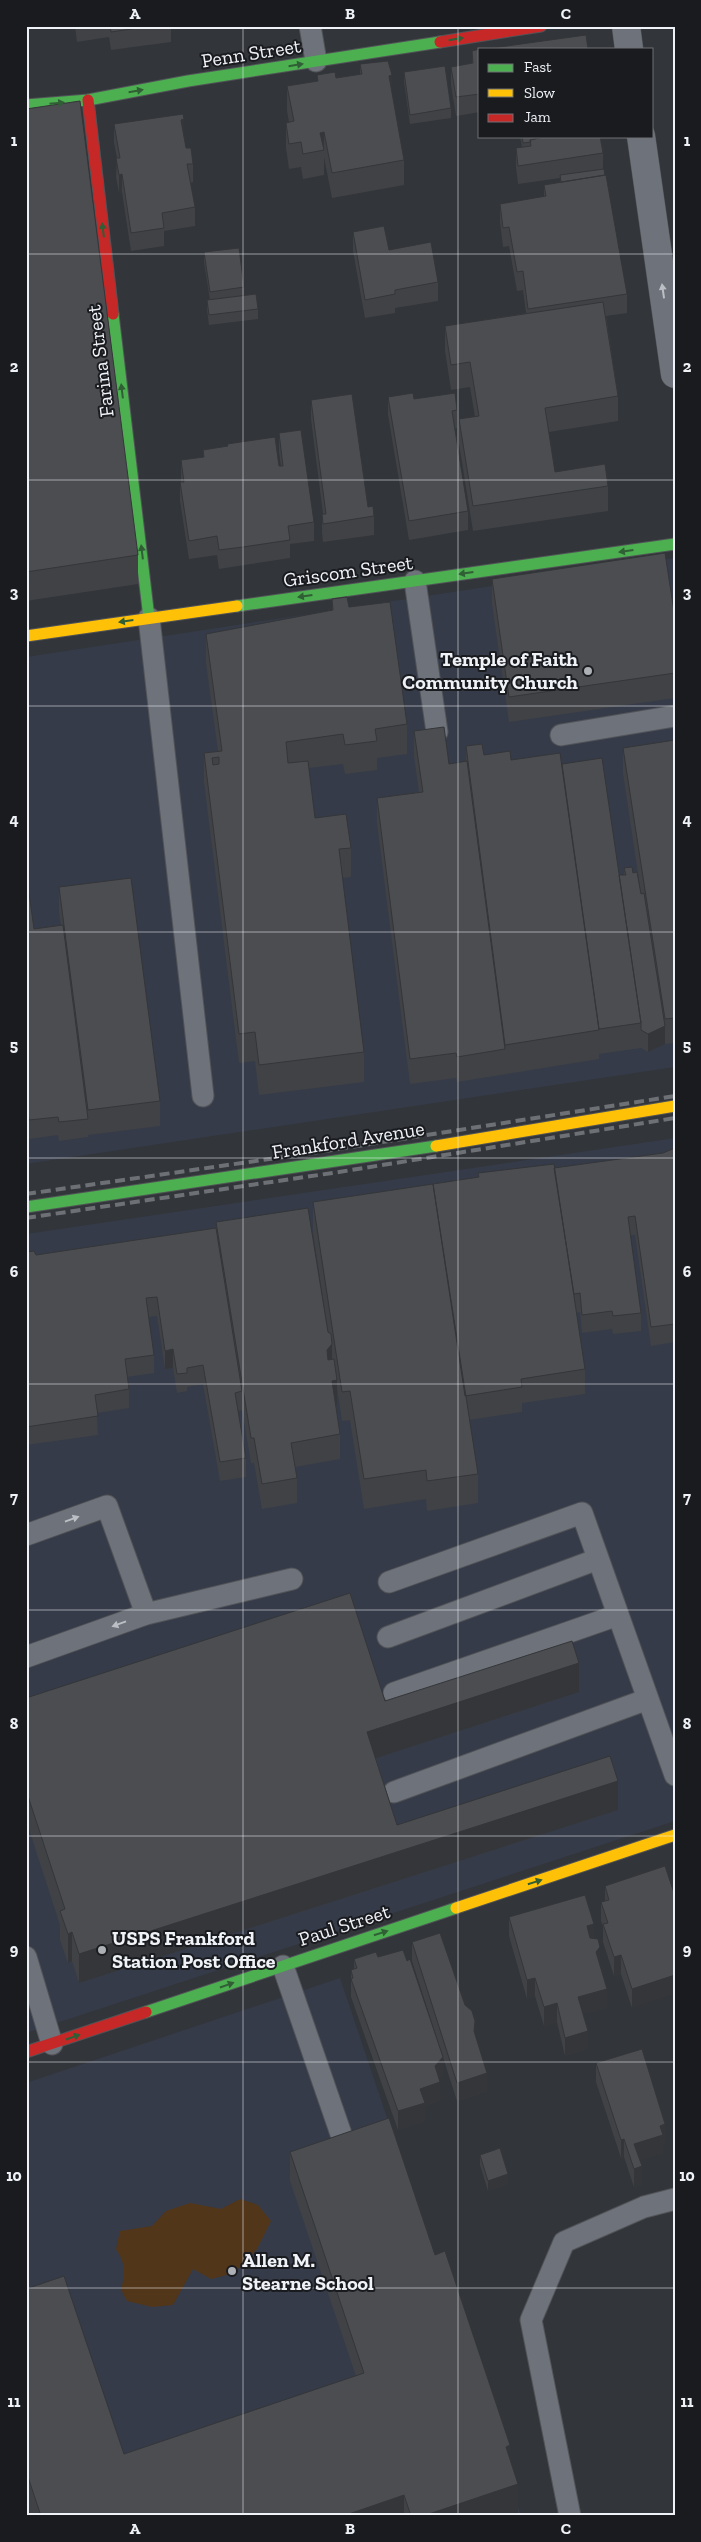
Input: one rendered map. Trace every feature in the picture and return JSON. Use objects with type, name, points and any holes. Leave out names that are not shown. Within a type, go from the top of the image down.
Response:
[{"type":"street","name":"Penn Street","points":[[26,105],[88,100],[541,26]]},
{"type":"street","points":[[626,26],[629,48]]},
{"type":"street","name":"Farina Street","points":[[88,100],[149,618]]},
{"type":"street","points":[[641,138],[675,374]]},
{"type":"street","name":"Griscom Street","points":[[26,636],[675,544]]},
{"type":"street","name":"Frankford Avenue","points":[[26,1206],[337,1162],[675,1106]]},
{"type":"street","name":"Paul Street","points":[[26,2052],[675,1835]]},
{"type":"lane","points":[[310,26],[316,62]]},
{"type":"lane","points":[[415,580],[437,732]]},
{"type":"lane","points":[[149,618],[203,1096]]},
{"type":"lane","points":[[561,735],[675,716]]},
{"type":"lane","points":[[26,1535],[107,1506],[146,1614]]},
{"type":"lane","points":[[388,1582],[582,1513],[675,1775]]},
{"type":"lane","points":[[388,1637],[598,1559]]},
{"type":"lane","points":[[26,1657],[146,1614],[292,1579]]},
{"type":"lane","points":[[394,1693],[618,1615]]},
{"type":"lane","points":[[394,1792],[648,1699]]},
{"type":"lane","points":[[26,1957],[52,2044]]},
{"type":"lane","points":[[282,1966],[341,2134]]},
{"type":"lane","points":[[570,2516],[531,2320],[564,2242],[644,2208],[675,2199]]},
{"type":"shaded area","points":[[675,558],[675,1067],[26,1164],[26,657]]},
{"type":"shaded area","points":[[675,1138],[675,1821],[26,2033],[26,1234]]},
{"type":"shaded area","name":"Allen M. Stearne School","points":[[340,1978],[521,2515],[45,2516],[26,2461],[26,2083]]},
{"type":"shaded area","points":[[240,2199],[258,2205],[271,2221],[257,2249],[234,2273],[211,2279],[193,2269],[173,2305],[152,2307],[127,2301],[121,2290],[124,2274],[123,2264],[116,2249],[120,2231],[152,2226],[166,2211],[190,2203],[221,2209]]},
{"type":"building","points":[[110,26],[152,26],[111,32]]},
{"type":"building","points":[[586,35],[588,48],[492,48]]},
{"type":"building","points":[[478,50],[478,94],[456,97],[451,67],[473,63],[472,51]]},
{"type":"building","points":[[388,61],[392,75],[389,76],[404,160],[332,173],[324,132],[320,133],[324,150],[303,154],[301,142],[289,144],[286,123],[294,121],[287,86],[318,81],[317,75],[335,72],[336,78],[362,74],[360,64]]},
{"type":"building","points":[[445,66],[451,108],[410,115],[404,72]]},
{"type":"building","points":[[80,101],[138,555],[26,572],[26,109]]},
{"type":"building","points":[[183,114],[184,119],[181,120],[186,148],[191,148],[193,164],[187,164],[195,207],[162,213],[164,228],[131,233],[122,174],[119,175],[116,158],[120,158],[114,124]]},
{"type":"building","points":[[522,138],[539,138],[530,140],[531,142],[523,143]]},
{"type":"building","points":[[539,138],[600,138],[603,153],[518,166],[516,148],[531,146],[530,140]]},
{"type":"building","points":[[604,169],[605,175],[561,182],[560,175]]},
{"type":"building","points":[[606,175],[627,294],[528,309],[523,271],[517,272],[509,227],[503,228],[500,204],[546,196],[544,185]]},
{"type":"building","points":[[384,226],[389,250],[431,242],[438,282],[395,290],[395,294],[365,300],[353,232]]},
{"type":"building","points":[[239,248],[244,287],[210,292],[204,252]]},
{"type":"building","points":[[256,294],[258,309],[209,315],[207,300]]},
{"type":"building","points":[[603,302],[618,396],[545,408],[555,472],[605,464],[608,486],[473,506],[459,419],[479,416],[470,362],[451,365],[445,326]]},
{"type":"building","points":[[413,393],[414,399],[455,393],[457,410],[452,411],[468,511],[409,521],[388,397]]},
{"type":"building","points":[[352,394],[368,507],[373,506],[374,516],[323,524],[322,514],[326,514],[311,400]]},
{"type":"building","points":[[301,430],[314,522],[288,526],[290,540],[219,550],[217,536],[189,541],[180,482],[184,482],[181,460],[204,457],[203,450],[228,446],[227,444],[275,437],[279,466],[283,466],[279,433]]},
{"type":"building","name":"Temple of Faith Community Church","points":[[665,553],[675,618],[675,673],[509,697],[492,579]]},
{"type":"building","points":[[347,597],[349,607],[390,602],[407,724],[375,729],[377,741],[345,745],[343,734],[286,742],[288,763],[308,761],[315,818],[346,814],[351,848],[339,849],[364,1052],[259,1065],[255,1032],[239,1034],[204,753],[222,751],[206,634],[333,610],[332,599]],"holes":[[[219,757],[219,764],[213,765],[212,758]]]},
{"type":"building","points":[[444,727],[449,764],[467,761],[505,1049],[457,1057],[456,1053],[410,1059],[377,798],[423,792],[414,731]]},
{"type":"building","points":[[675,740],[675,1018],[665,1019],[623,748]]},
{"type":"building","points":[[482,744],[484,755],[510,751],[511,760],[560,753],[599,1030],[505,1045],[466,746]]},
{"type":"building","points":[[602,758],[641,1023],[599,1029],[562,764]]},
{"type":"building","points":[[632,867],[633,873],[637,872],[641,894],[644,893],[665,1026],[648,1034],[641,1030],[619,875],[626,875],[624,868]]},
{"type":"building","points":[[131,878],[160,1101],[88,1110],[59,887]]},
{"type":"building","points":[[26,893],[29,893],[34,929],[63,925],[88,1119],[59,1122],[58,1117],[29,1120],[26,1086]]},
{"type":"building","points":[[675,1148],[675,1324],[651,1327],[635,1216],[628,1217],[641,1313],[613,1316],[612,1311],[582,1315],[580,1293],[574,1294],[554,1168],[663,1153]]},
{"type":"building","points":[[554,1164],[585,1369],[521,1379],[522,1387],[465,1396],[433,1184],[479,1177],[478,1173]]},
{"type":"building","points":[[433,1184],[478,1474],[427,1481],[426,1470],[364,1479],[350,1391],[342,1392],[313,1202]]},
{"type":"building","points":[[308,1208],[328,1332],[331,1334],[332,1344],[327,1350],[328,1360],[334,1359],[337,1380],[332,1381],[340,1434],[291,1443],[297,1478],[262,1484],[254,1438],[251,1438],[216,1222]]},
{"type":"building","points":[[216,1228],[242,1391],[235,1393],[246,1458],[220,1462],[203,1365],[187,1368],[187,1373],[177,1374],[173,1349],[165,1351],[157,1297],[146,1298],[154,1355],[125,1359],[129,1389],[95,1395],[98,1416],[26,1427],[26,1252],[34,1251],[36,1255]]},
{"type":"building","points":[[350,1593],[385,1701],[572,1641],[579,1663],[367,1732],[397,1825],[610,1756],[618,1781],[79,1954],[72,1932],[68,1934],[60,1911],[65,1909],[26,1790],[26,1698]]},
{"type":"building","points":[[665,1866],[675,1896],[675,1975],[632,1989],[621,1955],[614,1957],[603,1924],[608,1923],[601,1902],[609,1900],[605,1886]]},
{"type":"building","points":[[585,1895],[594,1924],[587,1926],[590,1938],[598,1939],[600,1947],[596,1952],[607,1989],[578,1997],[588,2031],[565,2038],[557,2003],[544,2007],[535,1978],[527,1980],[509,1917]]},
{"type":"building","points":[[440,1933],[465,2005],[472,2011],[475,2021],[474,2031],[487,2073],[457,2083],[412,1942]]},
{"type":"building","points":[[403,1950],[407,1961],[410,1959],[443,2057],[435,2066],[440,2082],[420,2089],[425,2103],[398,2111],[351,1979],[353,1978],[351,1970],[357,1968],[354,1959],[376,1952],[378,1957]]},
{"type":"building","points":[[642,2049],[665,2124],[660,2126],[663,2135],[634,2144],[642,2166],[634,2169],[624,2139],[621,2140],[596,2063]]},
{"type":"building","points":[[389,2118],[435,2255],[445,2251],[510,2445],[506,2447],[518,2484],[423,2516],[411,2516],[404,2495],[343,2516],[41,2516],[26,2471],[26,2289],[64,2276],[124,2454],[364,2373],[290,2152]]},
{"type":"building","points":[[500,2148],[508,2174],[488,2181],[480,2155]]},
{"type":"railway","points":[[26,1194],[332,1150],[675,1096]]},
{"type":"railway","points":[[26,1218],[339,1172],[675,1118]]},
{"type":"traffic: fast","points":[[26,105],[88,100],[188,81],[440,42]]},
{"type":"traffic: fast","points":[[113,314],[149,618]]},
{"type":"traffic: fast","points":[[237,606],[675,544]]},
{"type":"traffic: fast","points":[[26,1207],[436,1146]]},
{"type":"traffic: fast","points":[[146,2012],[456,1908]]},
{"type":"traffic: slow","points":[[26,636],[237,606]]},
{"type":"traffic: slow","points":[[436,1146],[675,1106]]},
{"type":"traffic: slow","points":[[456,1908],[675,1835]]},
{"type":"traffic: jam","points":[[440,42],[541,26]]},
{"type":"traffic: jam","points":[[88,100],[113,314]]},
{"type":"traffic: jam","points":[[26,2052],[146,2012]]},
{"type":"place","name":"Temple of Faith Community Church","points":[[588,671]]},
{"type":"place","name":"USPS Frankford Station Post Office","points":[[102,1950]]},
{"type":"place","name":"Allen M. Stearne School","points":[[232,2271]]}]
